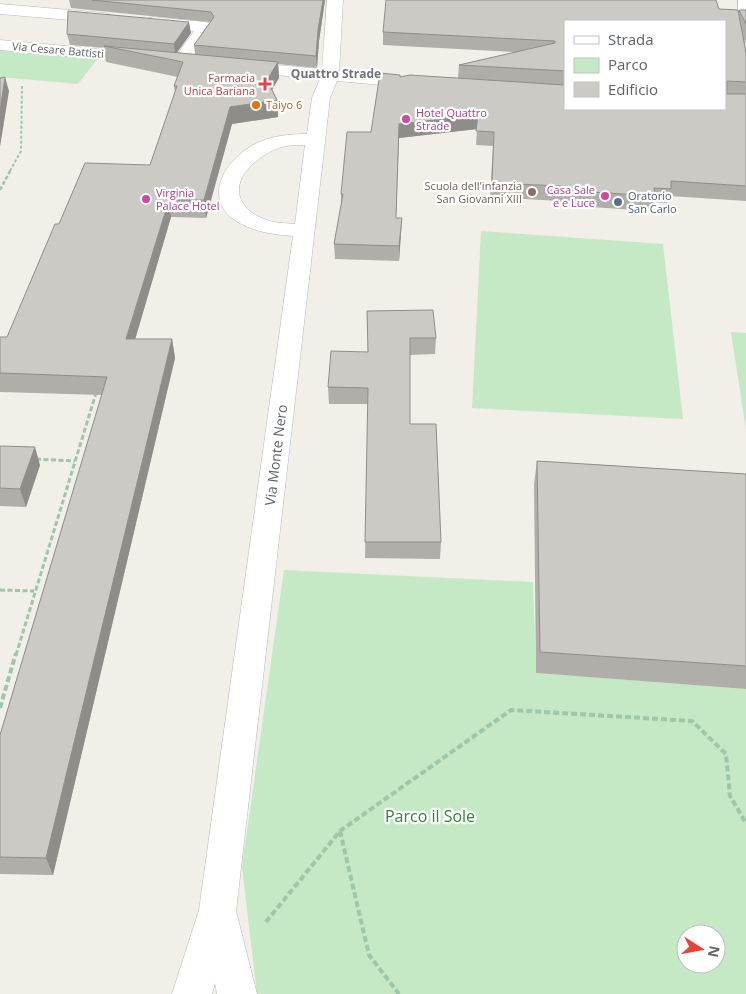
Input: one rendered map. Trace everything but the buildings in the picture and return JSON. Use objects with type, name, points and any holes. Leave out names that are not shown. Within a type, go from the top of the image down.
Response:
[{"type":"street","name":"Via Monte Nero","points":[[192,994],[218,910],[321,98],[330,76],[335,0]]},
{"type":"street","points":[[746,0],[746,10]]},
{"type":"street","points":[[0,9],[119,19]]},
{"type":"street","points":[[138,21],[204,27],[181,62]]},
{"type":"street","name":"Via Cesare Battisti","points":[[0,44],[201,64]]},
{"type":"street","points":[[230,66],[434,84]]},
{"type":"street","points":[[305,231],[266,226],[249,220],[231,202],[227,190],[229,177],[242,160],[258,150],[276,143],[316,139]]},
{"type":"street","name":"Via Monte Nero","points":[[218,910],[237,994]]},
{"type":"path","points":[[0,190],[21,151],[22,86]]},
{"type":"path","points":[[0,708],[34,590],[97,389]]},
{"type":"path","points":[[28,459],[75,461]]},
{"type":"path","points":[[0,590],[34,590]]},
{"type":"path","points":[[266,922],[340,831],[512,710],[692,721],[726,754],[730,796],[746,823]]},
{"type":"path","points":[[340,831],[369,955],[399,994]]},
{"type":"green space","points":[[0,49],[99,57],[78,84],[0,77]]},
{"type":"green space","points":[[481,231],[663,244],[683,419],[472,408]]},
{"type":"green space","points":[[731,332],[746,333],[746,430]]},
{"type":"green space","name":"Parco il Sole","points":[[284,570],[533,582],[536,673],[746,689],[746,994],[257,994],[242,867]]},
{"type":"place","name":"Farmacia Unica Bariana","points":[[265,84]]},
{"type":"place","name":"Taiyo 6","points":[[256,105]]},
{"type":"place","name":"Hotel Quattro Strade","points":[[406,119]]},
{"type":"place","name":"Scuola dell'infanzia San Giovanni XIII","points":[[532,192]]},
{"type":"place","name":"Casa Sale e e Luce","points":[[605,196]]},
{"type":"place","name":"Virginia Palace Hotel","points":[[146,199]]},
{"type":"place","name":"Oratorio San Carlo","points":[[618,202]]},
{"type":"district","name":"Quattro Strade","points":[[336,74]]}]
